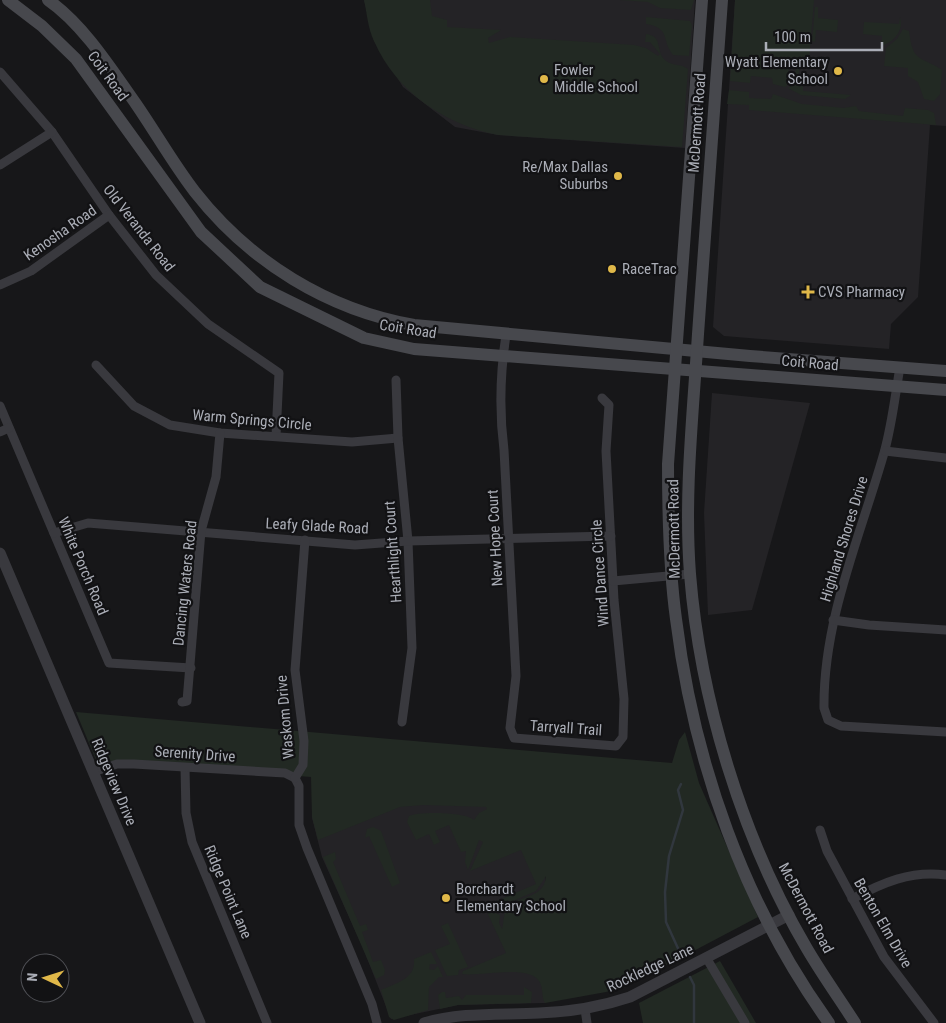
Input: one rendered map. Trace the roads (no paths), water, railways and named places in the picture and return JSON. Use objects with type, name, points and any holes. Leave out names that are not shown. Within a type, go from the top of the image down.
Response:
[{"type":"main road","name":"Coit Road","points":[[8,0],[42,26],[76,59],[201,232],[260,287],[336,326],[364,338],[414,349],[946,390]]},
{"type":"main road","name":"Coit Road","points":[[48,0],[71,21],[109,63],[196,193],[217,217],[242,241],[291,279],[326,299],[370,316],[389,321],[506,335],[946,371]]},
{"type":"main road","name":"McDermott Road","points":[[702,0],[668,464],[672,576],[676,619],[688,696],[706,770],[747,878],[789,961],[830,1023]]},
{"type":"main road","name":"McDermott Road","points":[[722,0],[689,463],[690,574],[708,687],[728,765],[764,864],[806,947],[855,1023]]},
{"type":"main road","points":[[701,19],[720,20]]},
{"type":"main road","points":[[146,158],[159,139]]},
{"type":"main road","points":[[146,158],[168,152]]},
{"type":"main road","points":[[690,161],[710,162]]},
{"type":"main road","points":[[796,378],[805,372],[828,374],[831,370],[832,362]]},
{"type":"street","name":"Old Veranda Road","points":[[0,72],[52,132],[109,215],[156,275],[208,324],[279,373],[276,436]]},
{"type":"street","points":[[0,165],[52,132]]},
{"type":"street","name":"Kenosha Road","points":[[0,285],[31,271],[109,215]]},
{"type":"street","name":"New Hope Court","points":[[506,335],[500,385],[500,422],[504,450],[516,676],[510,728],[514,738]]},
{"type":"street","name":"Warm Springs Circle","points":[[96,365],[134,406],[170,425],[220,433],[352,442],[398,438]]},
{"type":"street","name":"Highland Shores Drive","points":[[900,367],[896,403],[885,451],[833,620],[824,701],[828,720],[841,726],[946,732]]},
{"type":"street","name":"Hearthlight Court","points":[[396,380],[398,438],[408,541],[412,648],[402,722]]},
{"type":"street","name":"Wind Dance Circle","points":[[602,398],[609,405],[606,451],[613,581],[624,699],[623,738],[616,746]]},
{"type":"street","name":"White Porch Road","points":[[0,406],[110,663],[190,668]]},
{"type":"street","points":[[0,432],[9,428]]},
{"type":"street","name":"Dancing Waters Road","points":[[182,702],[187,701],[201,531],[216,477],[220,433]]},
{"type":"street","points":[[885,451],[946,458]]},
{"type":"street","name":"Leafy Glade Road","points":[[54,533],[88,522],[355,545],[408,541],[611,536]]},
{"type":"street","name":"Waskom Drive","points":[[305,540],[295,670],[304,741],[303,765],[295,778],[299,786],[299,825],[372,1004],[377,1023]]},
{"type":"street","name":"Ridgeview Drive","points":[[0,553],[200,1023]]},
{"type":"street","points":[[613,581],[690,574]]},
{"type":"street","points":[[833,620],[869,625],[946,630]]},
{"type":"street","name":"Tarryall Trail","points":[[514,738],[616,746]]},
{"type":"street","name":"Serenity Drive","points":[[93,772],[117,764],[285,773],[295,778]]},
{"type":"street","name":"Ridge Point Lane","points":[[185,768],[186,813],[192,842],[267,1023]]},
{"type":"street","name":"Benton Elm Drive","points":[[820,830],[827,852],[884,957],[934,1023]]},
{"type":"street","points":[[852,899],[897,878],[928,874],[946,875]]},
{"type":"street","name":"Rockledge Lane","points":[[424,1023],[442,1018],[485,1019],[585,1009],[630,997],[789,915]]},
{"type":"street","points":[[702,961],[744,1023]]},
{"type":"street","points":[[585,1009],[587,1023]]},
{"type":"waterway","points":[[681,784],[678,790],[683,810],[669,856],[665,892],[666,922],[681,955]]},
{"type":"waterway","points":[[690,977],[694,985],[694,1023]]},
{"type":"place","name":"Wyatt Elementary School","points":[[838,71]]},
{"type":"place","name":"Fowler Middle School","points":[[544,79]]},
{"type":"place","name":"Re/Max Dallas Suburbs","points":[[618,176]]},
{"type":"place","name":"RaceTrac","points":[[612,269]]},
{"type":"place","name":"CVS Pharmacy","points":[[808,292]]},
{"type":"place","name":"Borchardt Elementary School","points":[[446,898]]}]
